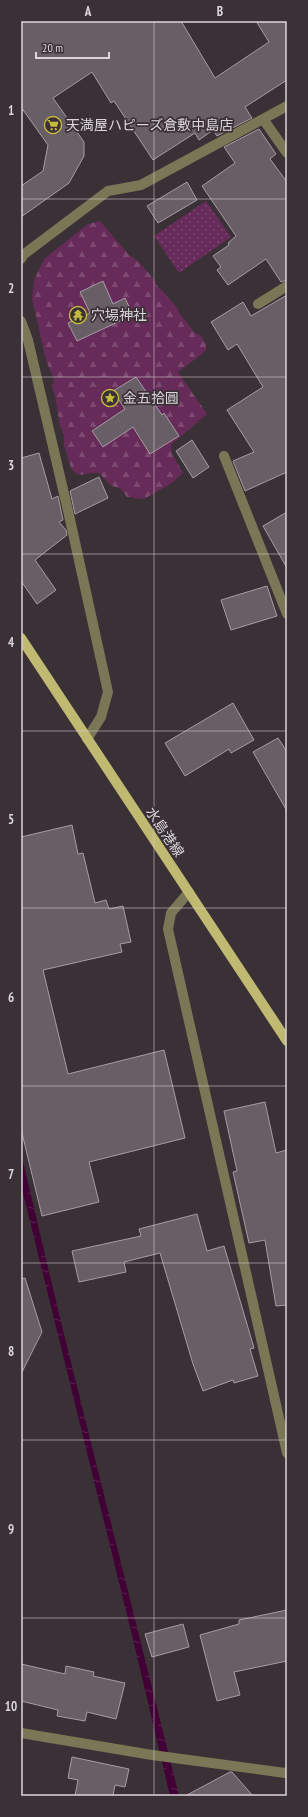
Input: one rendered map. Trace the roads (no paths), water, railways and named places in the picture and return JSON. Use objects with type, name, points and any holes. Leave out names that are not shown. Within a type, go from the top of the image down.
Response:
[{"type":"main road","name":"水島港線","points":[[21,638],[287,1041]]},
{"type":"street","points":[[21,259],[23,255],[108,191],[141,185],[287,106]]},
{"type":"street","points":[[264,119],[287,153]]},
{"type":"street","points":[[258,304],[287,286]]},
{"type":"street","points":[[21,321],[28,340],[108,692],[101,717],[87,739]]},
{"type":"street","points":[[224,456],[287,614]]},
{"type":"street","points":[[189,892],[172,913],[168,929],[287,1453]]},
{"type":"street","points":[[21,1733],[159,1756],[285,1773],[287,1772]]},
{"type":"water","points":[[21,1153],[60,1318],[179,1796],[170,1796],[131,1631],[21,1185]]},
{"type":"place","name":"天満屋ハピーズ倉敷中島店","points":[[53,125]]},
{"type":"place","name":"穴場神社","points":[[78,315]]},
{"type":"place","name":"金五拾圓","points":[[110,398]]}]
